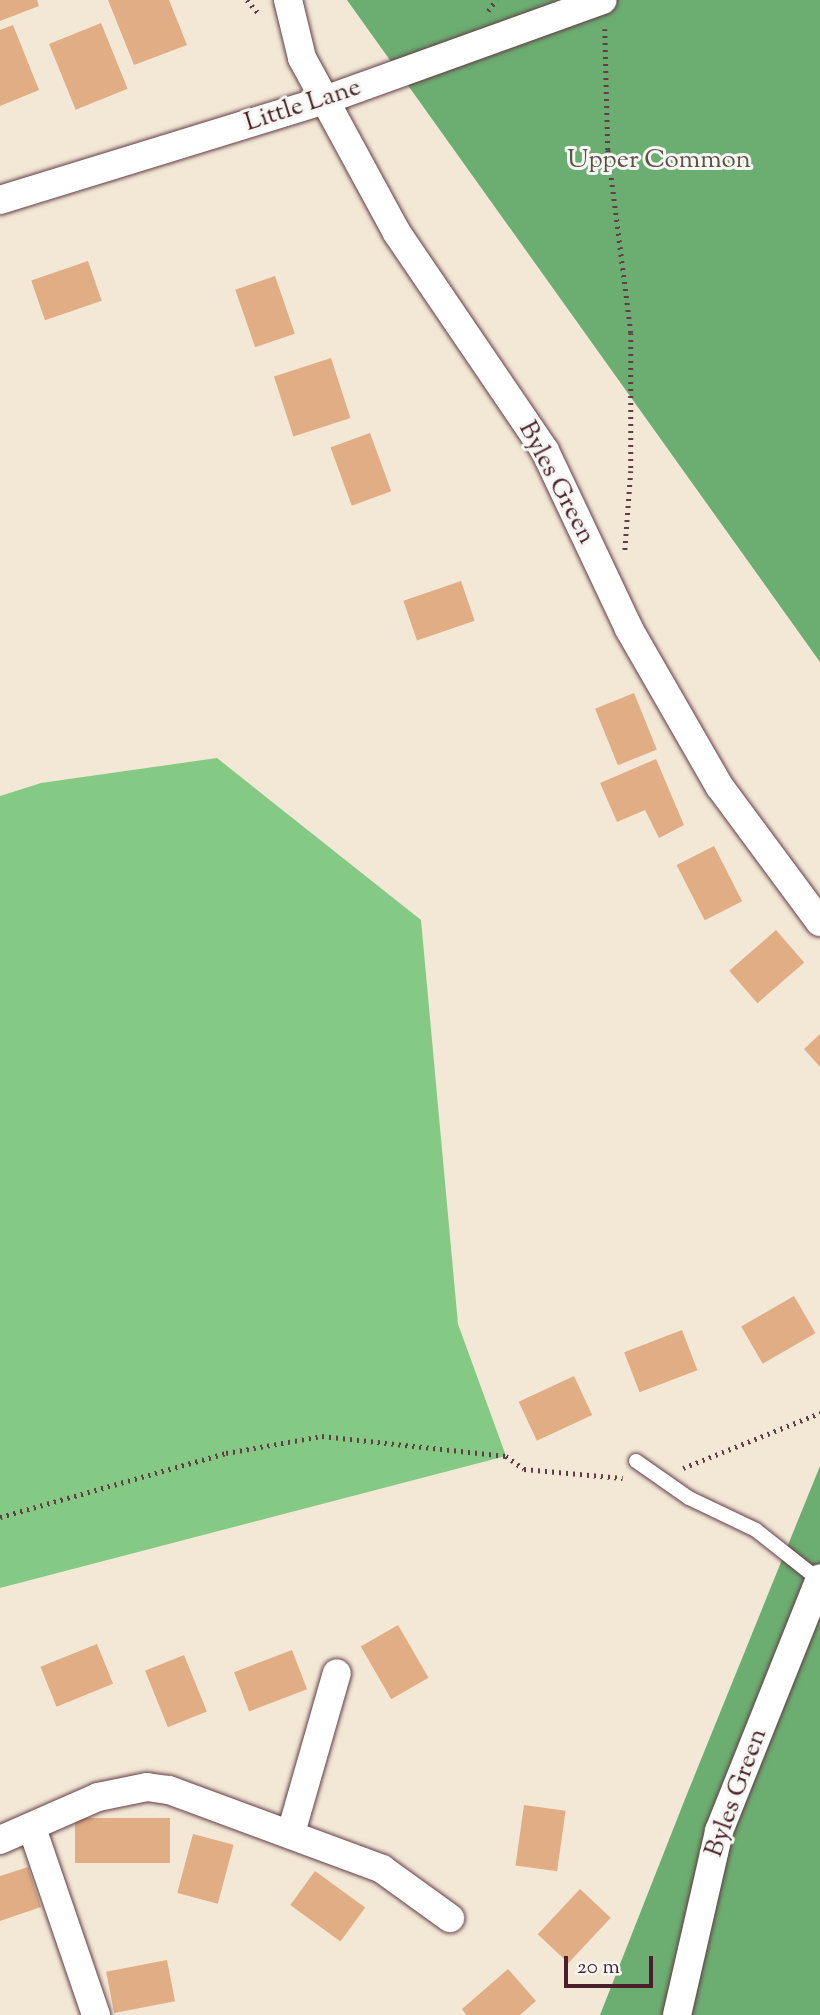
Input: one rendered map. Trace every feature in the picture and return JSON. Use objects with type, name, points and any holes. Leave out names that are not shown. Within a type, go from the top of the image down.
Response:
[{"type":"street","name":"Byles Green","points":[[288,0],[302,58],[397,233],[545,451],[629,629],[720,787],[820,922]]},
{"type":"street","name":"Little Lane","points":[[0,200],[326,100],[604,7]]},
{"type":"street","name":"Byles Green","points":[[677,2015],[719,1831],[819,1579]]},
{"type":"street","points":[[292,1833],[337,1674]]},
{"type":"street","points":[[0,1840],[99,1797],[147,1787],[210,1801],[382,1869],[450,1918]]},
{"type":"street","points":[[32,1828],[96,2015]]},
{"type":"lane","points":[[636,1461],[689,1498],[756,1530],[819,1579]]},
{"type":"path","points":[[604,7],[607,150],[631,333],[631,471],[624,561]]},
{"type":"path","points":[[0,1517],[202,1460],[322,1436],[506,1456],[524,1469],[660,1478],[820,1413]]},
{"type":"green space","name":"Upper Common","points":[[347,0],[820,0],[820,662]]},
{"type":"green space","points":[[217,758],[421,920],[458,1324],[506,1456],[0,1588],[0,796],[41,783]]},
{"type":"green space","points":[[820,1466],[820,2015],[600,2015],[685,1799]]},
{"type":"building","points":[[0,0],[37,0],[39,6],[0,21]]},
{"type":"building","points":[[108,0],[169,0],[187,45],[134,65]]},
{"type":"building","points":[[101,23],[128,89],[76,110],[49,44]]},
{"type":"building","points":[[13,25],[39,90],[0,106],[0,30]]},
{"type":"building","points":[[88,261],[102,301],[45,320],[31,281]]},
{"type":"building","points":[[275,276],[295,334],[255,347],[235,290]]},
{"type":"building","points":[[331,358],[350,418],[293,436],[274,377]]},
{"type":"building","points":[[370,433],[391,491],[352,506],[331,447]]},
{"type":"building","points":[[461,581],[475,621],[417,641],[403,601]]},
{"type":"building","points":[[634,693],[657,750],[618,765],[595,709]]},
{"type":"building","points":[[656,759],[684,825],[659,838],[645,810],[617,822],[600,783]]},
{"type":"building","points":[[714,846],[742,901],[705,920],[677,865]]},
{"type":"building","points":[[776,930],[804,962],[757,1003],[729,971]]},
{"type":"building","points":[[820,1034],[820,1067],[804,1049]]},
{"type":"building","points":[[794,1296],[816,1333],[763,1364],[741,1326]]},
{"type":"building","points":[[682,1330],[697,1370],[640,1392],[624,1352]]},
{"type":"building","points":[[574,1376],[592,1415],[537,1441],[519,1402]]},
{"type":"building","points":[[398,1625],[428,1678],[391,1699],[361,1646]]},
{"type":"building","points":[[97,1644],[113,1684],[57,1707],[40,1667]]},
{"type":"building","points":[[292,1650],[307,1689],[249,1711],[234,1672]]},
{"type":"building","points":[[184,1655],[207,1712],[168,1727],[145,1671]]},
{"type":"building","points":[[524,1805],[566,1811],[557,1871],[516,1865]]},
{"type":"building","points":[[75,1818],[170,1818],[170,1863],[75,1863]]},
{"type":"building","points":[[193,1834],[234,1845],[218,1904],[177,1893]]},
{"type":"building","points":[[28,1867],[41,1907],[0,1921],[0,1876]]},
{"type":"building","points":[[315,1871],[365,1907],[340,1941],[290,1905]]},
{"type":"building","points":[[580,1889],[611,1918],[568,1963],[538,1934]]},
{"type":"building","points":[[167,1960],[175,2001],[114,2013],[106,1972]]},
{"type":"building","points":[[508,1969],[536,2001],[520,2015],[466,2015],[462,2009]]}]
